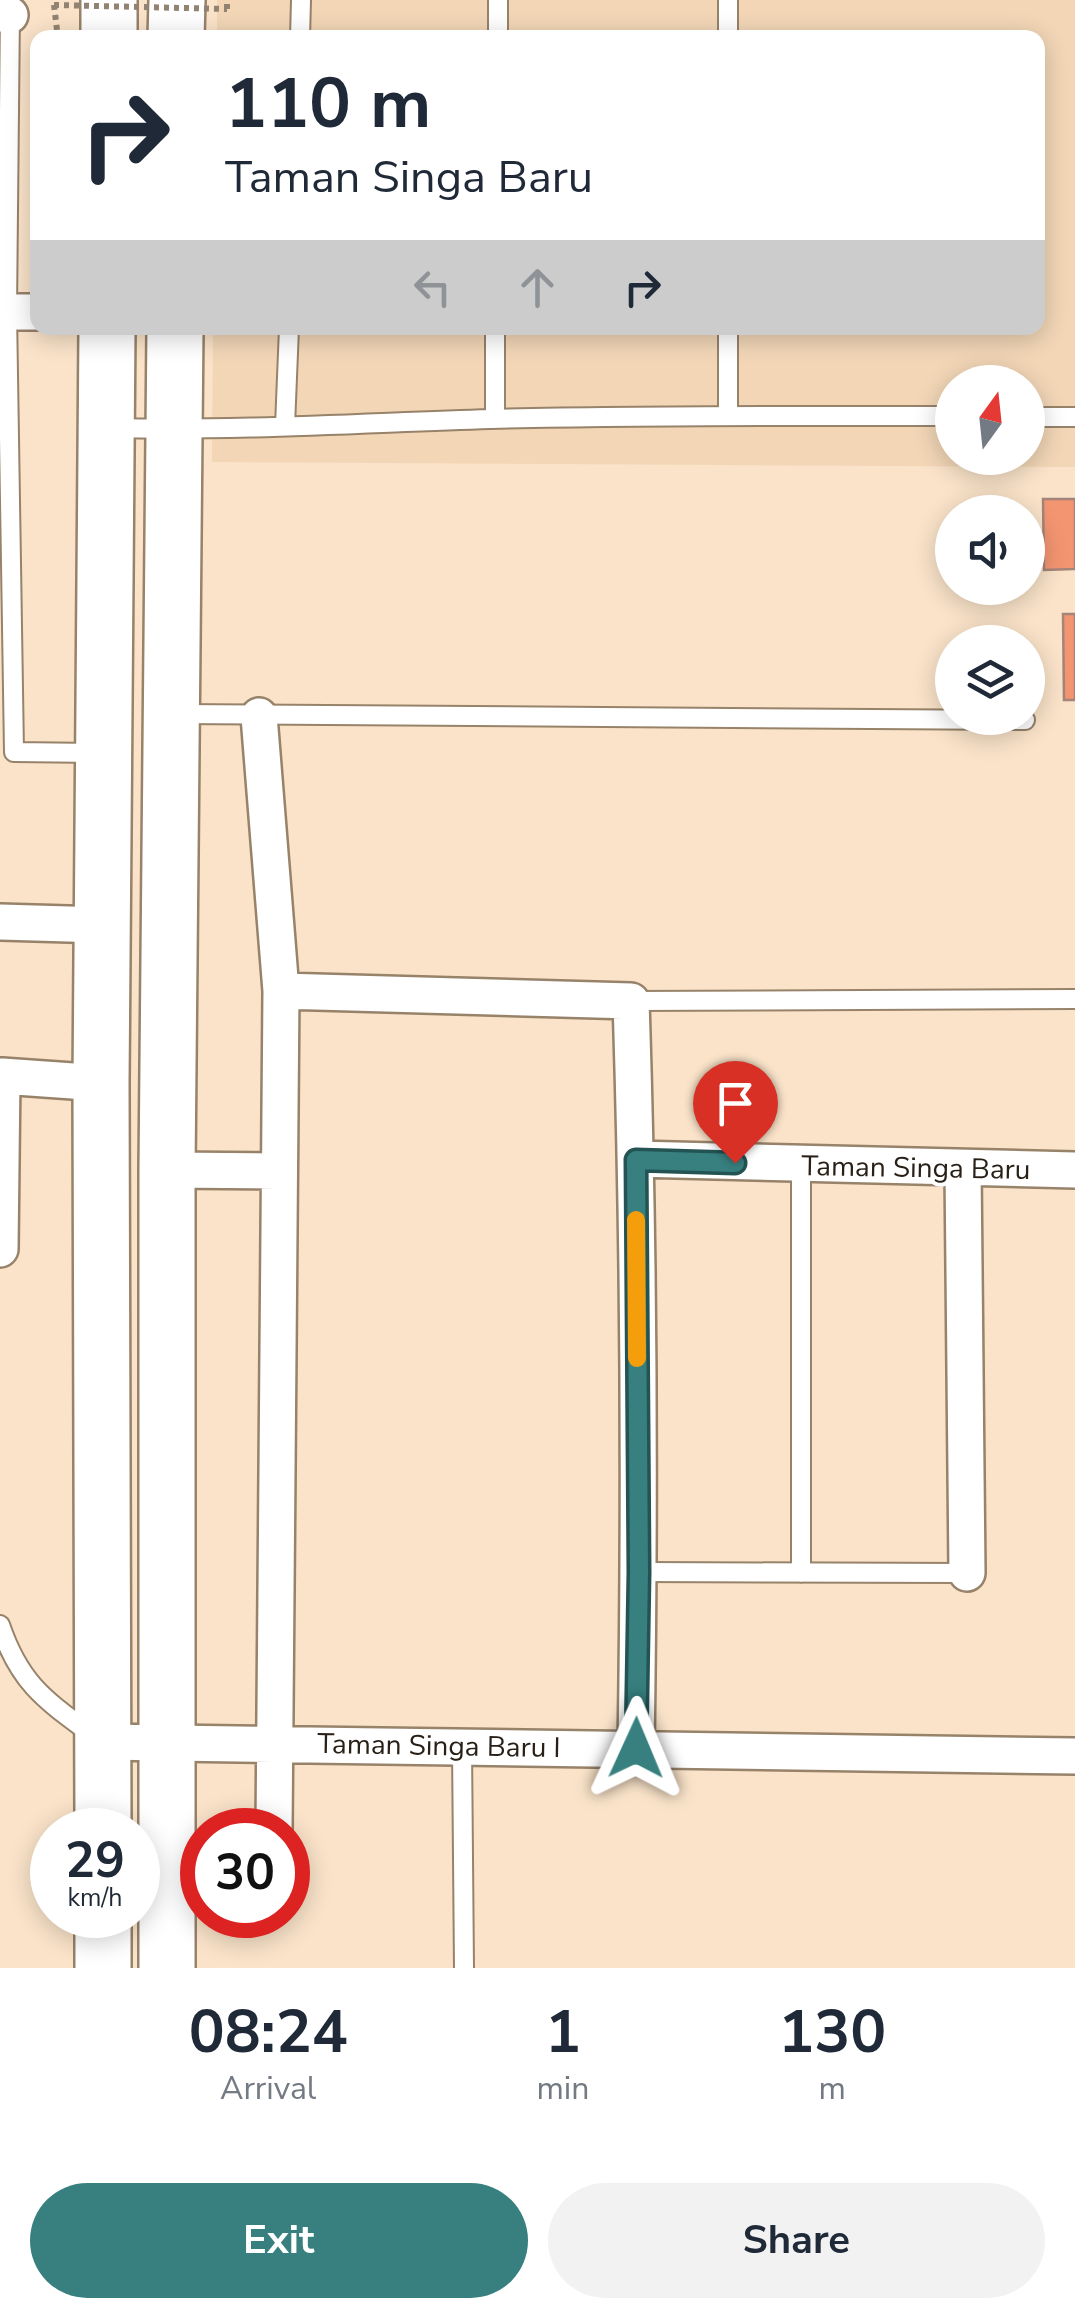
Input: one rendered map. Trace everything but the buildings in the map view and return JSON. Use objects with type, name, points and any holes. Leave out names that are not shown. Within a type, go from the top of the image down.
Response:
[{"type":"highway","points":[[108,0],[109,30]]},
{"type":"highway","points":[[184,30],[210,3]]},
{"type":"highway","points":[[103,1808],[101,1082],[107,335]]},
{"type":"highway","points":[[167,1968],[166,1170],[175,335]]},
{"type":"highway","points":[[104,1593],[169,1592]]},
{"type":"highway","points":[[103,1938],[103,1968]]},
{"type":"street","points":[[259,716],[281,991],[274,1808]]},
{"type":"street","points":[[0,922],[103,925]]},
{"type":"street","points":[[281,991],[631,1001],[639,1572],[636,1748]]},
{"type":"street","points":[[0,1250],[1,1076],[101,1082]]},
{"type":"street","name":"Taman Singa Baru","points":[[636,1160],[1075,1170]]},
{"type":"street","points":[[963,1168],[967,1573]]},
{"type":"street","points":[[166,1170],[278,1172]]},
{"type":"street","name":"Taman Singa Baru I","points":[[103,1742],[1075,1756]]},
{"type":"lane","points":[[300,30],[301,0]]},
{"type":"lane","points":[[498,0],[498,30]]},
{"type":"lane","points":[[728,0],[728,30]]},
{"type":"lane","points":[[6,10],[15,312],[7,752],[102,753]]},
{"type":"lane","points":[[285,426],[288,335]]},
{"type":"lane","points":[[495,419],[496,335]]},
{"type":"lane","points":[[728,335],[728,416]]},
{"type":"lane","points":[[106,428],[175,430],[495,419],[935,416]]},
{"type":"lane","points":[[1045,417],[1075,417]]},
{"type":"lane","points":[[172,714],[935,720]]},
{"type":"lane","points":[[631,1001],[1075,999]]},
{"type":"lane","points":[[800,1165],[801,1573]]},
{"type":"lane","points":[[639,1572],[967,1573]]},
{"type":"lane","points":[[0,1625],[9,1651],[28,1684],[103,1742]]},
{"type":"lane","points":[[462,1746],[464,1968]]},
{"type":"path","points":[[57,30],[54,5],[210,3]]},
{"type":"shaded area","points":[[217,0],[1075,0],[1075,467],[1045,467],[1045,365],[935,365],[935,466],[212,462],[213,335],[1045,335],[1045,30],[217,30]]},
{"type":"slow traffic","points":[[636,1220],[637,1358]]},
{"type":"route","points":[[636,1748],[636,1160],[735,1163]]}]
